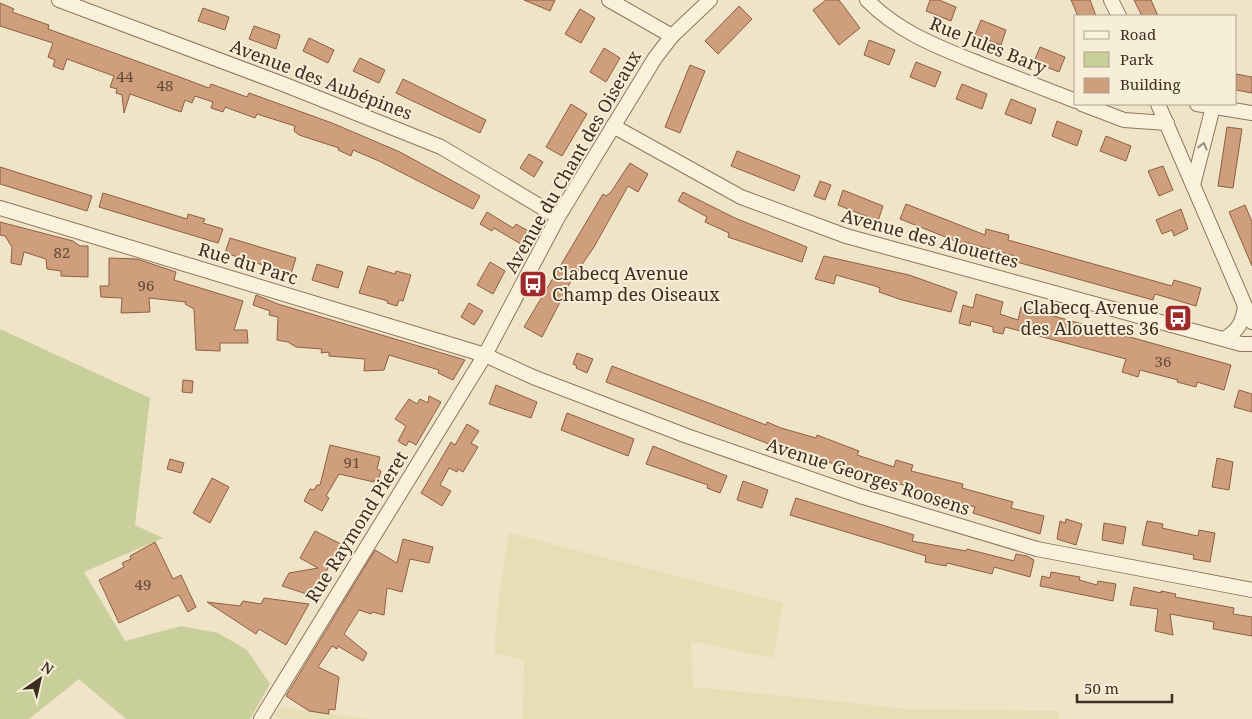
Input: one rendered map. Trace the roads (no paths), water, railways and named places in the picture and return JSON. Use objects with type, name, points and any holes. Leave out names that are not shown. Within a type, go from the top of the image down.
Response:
[{"type":"street","name":"Avenue des Aubépines","points":[[59,0],[283,84],[441,147],[558,217]]},
{"type":"street","points":[[609,0],[672,36]]},
{"type":"street","name":"Avenue du Chant des Oiseaux","points":[[485,355],[558,217],[655,58],[672,36],[710,0]]},
{"type":"street","name":"Rue Jules Bary","points":[[867,0],[882,16],[909,33],[942,49],[1074,100]]},
{"type":"street","points":[[1111,0],[1118,15]]},
{"type":"street","points":[[1085,105],[1124,120],[1167,123]]},
{"type":"street","points":[[1158,105],[1252,322]]},
{"type":"street","points":[[1202,105],[1252,113]]},
{"type":"street","points":[[1193,185],[1213,107]]},
{"type":"street","name":"Avenue des Alouettes","points":[[613,126],[741,197],[846,236],[1241,344],[1252,344]]},
{"type":"street","name":"Rue du Parc","points":[[0,208],[485,355]]},
{"type":"street","points":[[1224,339],[1239,328],[1245,306]]},
{"type":"street","name":"Avenue Georges Roosens","points":[[485,355],[533,377],[687,436],[860,496],[1037,549],[1252,590]]},
{"type":"street","name":"Rue Raymond Pieret","points":[[261,719],[485,355]]},
{"type":"place","name":"Clabecq Avenue Champ des Oiseaux","points":[[533,284]]},
{"type":"place","name":"Clabecq Avenue des Alouettes 36","points":[[1178,318]]}]
